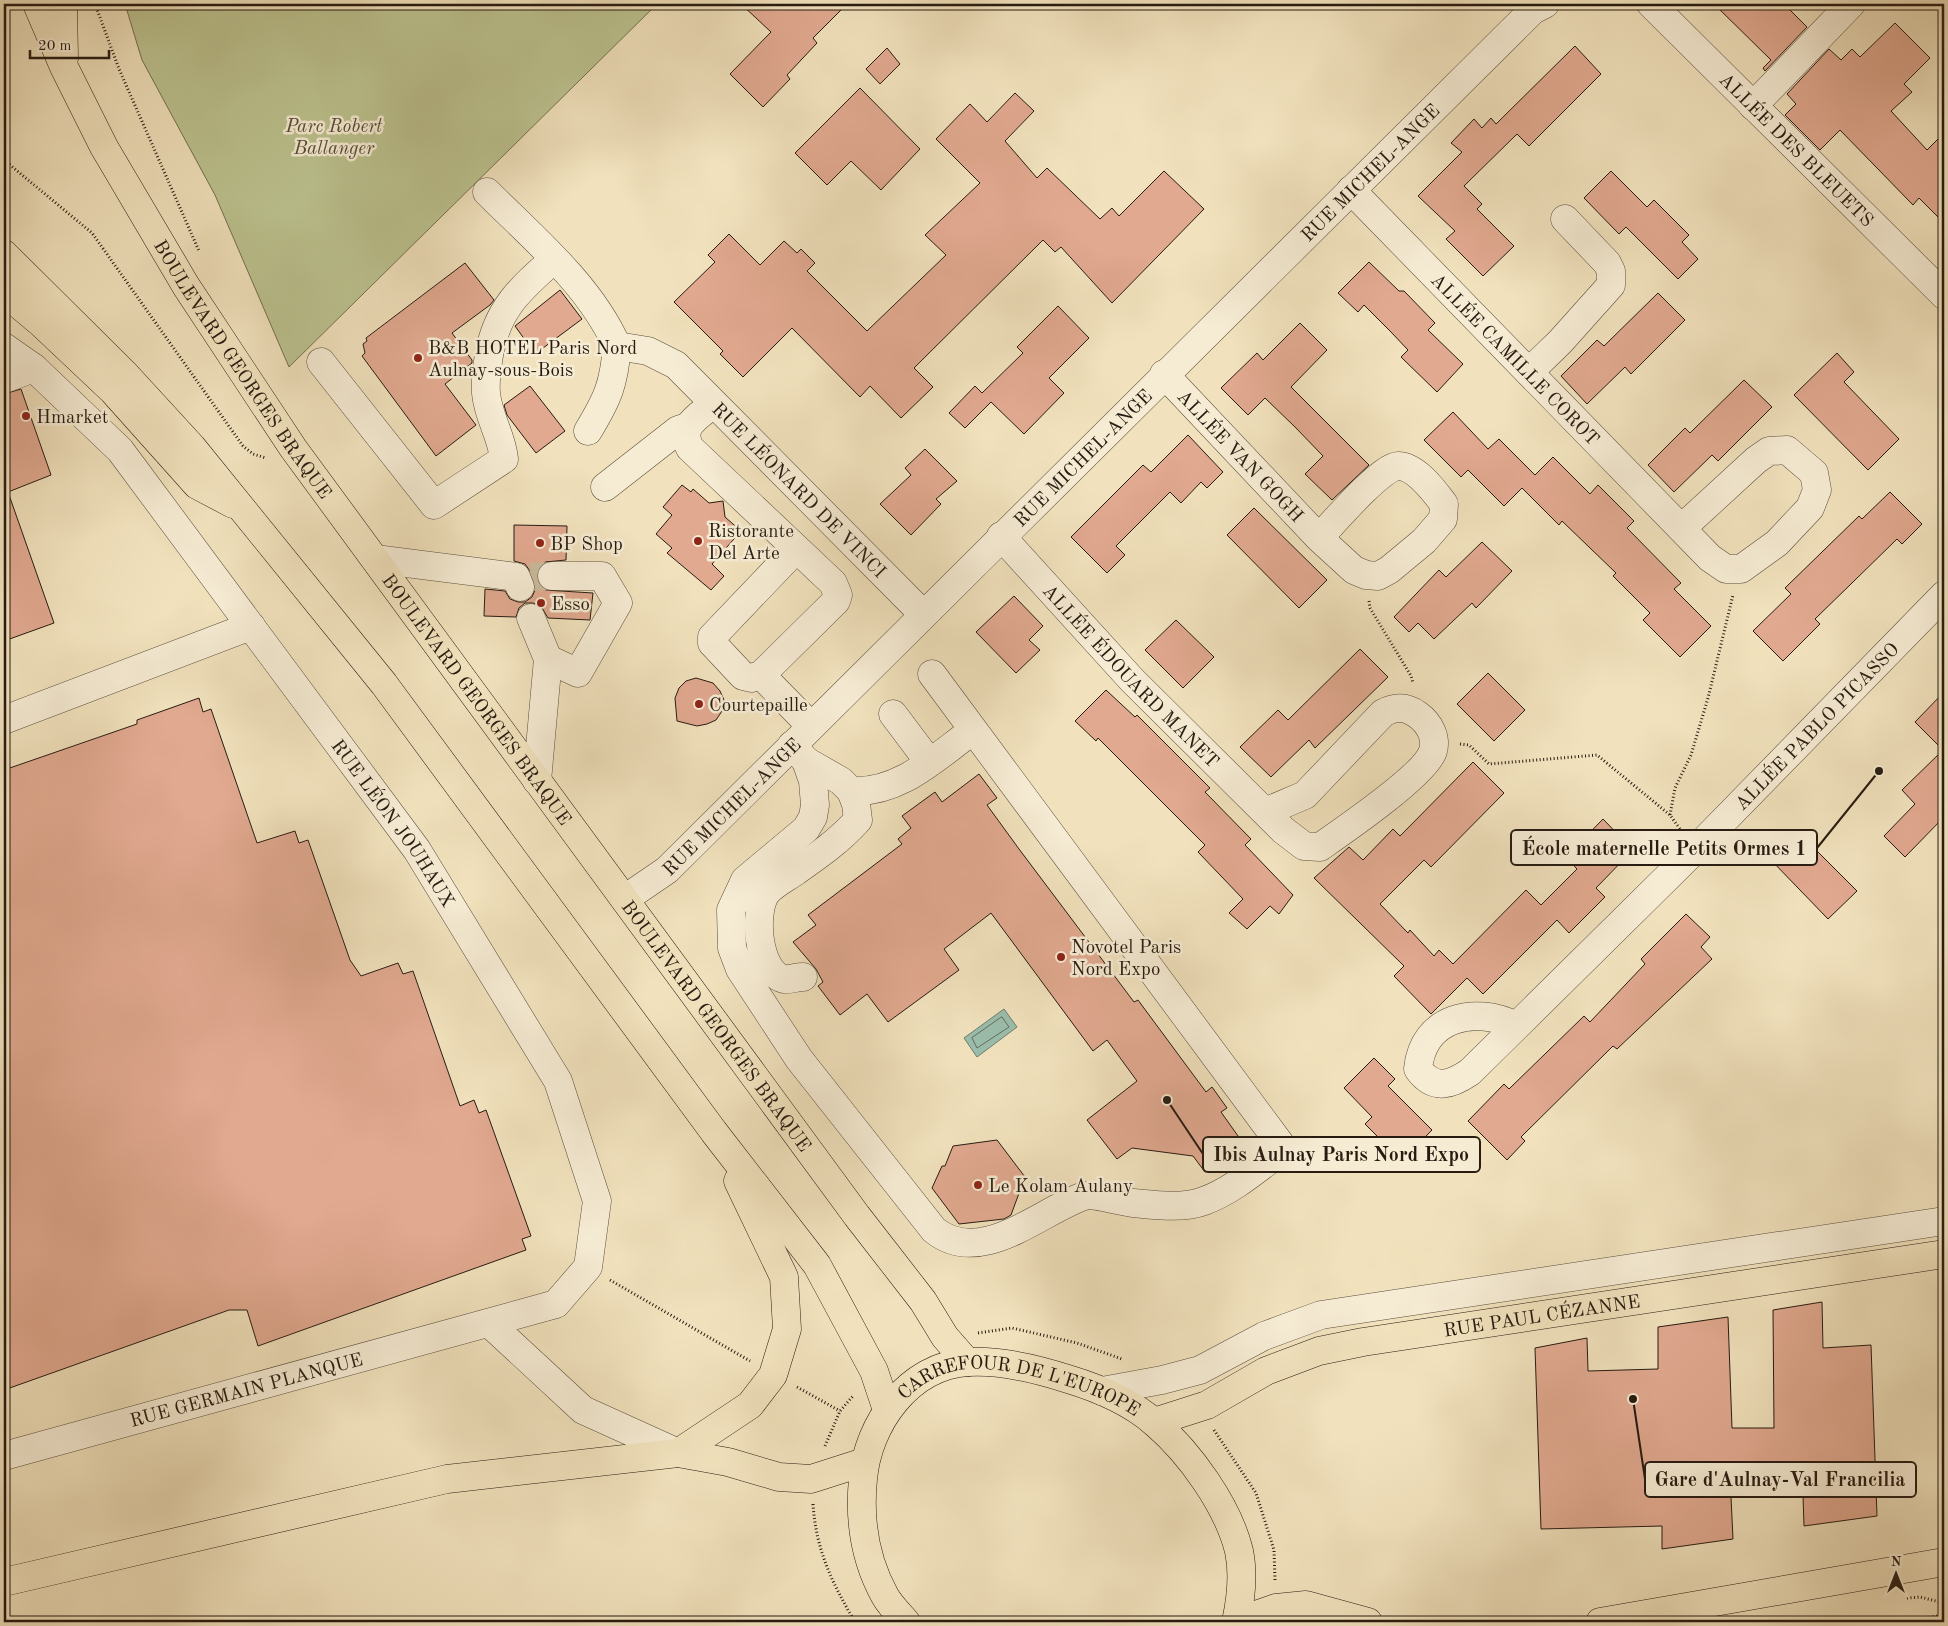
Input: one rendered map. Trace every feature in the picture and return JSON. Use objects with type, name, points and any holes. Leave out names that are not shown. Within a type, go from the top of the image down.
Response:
[{"type":"main road","name":"BOULEVARD GEORGES BRAQUE","points":[[37,4],[64,67],[104,147],[186,286],[293,448],[537,782],[626,898],[857,1216],[923,1301],[945,1337],[967,1362]]},
{"type":"main road","points":[[63,4],[64,67]]},
{"type":"main road","points":[[4,254],[125,374],[192,447],[384,684],[714,1132],[817,1265],[874,1372],[887,1410]]},
{"type":"main road","points":[[4,292],[42,324],[113,391],[197,484],[245,511]]},
{"type":"main road","points":[[678,1453],[750,1405],[773,1375],[787,1329],[784,1276],[714,1132]]},
{"type":"main road","name":"RUE PAUL CÉZANNE","points":[[1154,1422],[1207,1404],[1266,1371],[1320,1350],[1944,1254]]},
{"type":"main road","name":"CARREFOUR DE L'EUROPE","points":[[906,1622],[885,1596],[865,1546],[861,1498],[864,1462],[887,1410],[910,1385],[942,1368],[967,1362],[1043,1371],[1102,1391],[1154,1422],[1185,1452],[1218,1501],[1239,1551],[1242,1595],[1236,1622]]},
{"type":"main road","points":[[4,1582],[447,1480],[678,1453],[728,1462],[779,1477],[811,1479],[864,1462]]},
{"type":"main road","points":[[1600,1622],[1944,1562]]},
{"type":"main road","points":[[1236,1622],[1276,1608],[1306,1605],[1368,1622]]},
{"type":"street","name":"ALLÉE DES BLEUETS","points":[[1650,4],[1944,295]]},
{"type":"street","points":[[1753,106],[1851,4]]},
{"type":"street","name":"RUE MICHEL-ANGE","points":[[626,898],[666,870],[799,753],[811,726],[1164,374],[1538,6]]},
{"type":"street","name":"ALLÉE CAMILLE COROT","points":[[1351,190],[1710,558],[1726,570],[1733,569]]},
{"type":"street","points":[[487,192],[554,260],[605,320],[617,346],[615,374],[608,399],[588,430]]},
{"type":"street","points":[[1529,372],[1560,342],[1611,285],[1612,276],[1607,263],[1565,218]]},
{"type":"street","points":[[321,362],[434,505],[504,459],[502,442],[492,422],[486,392],[492,335],[506,306],[524,286],[554,260]]},
{"type":"street","points":[[4,307],[42,324]]},
{"type":"street","name":"RUE LÉONARD DE VINCI","points":[[617,346],[648,351],[676,365],[923,614]]},
{"type":"street","name":"RUE LÉON JOUHAUX","points":[[4,347],[34,368],[120,450],[417,850],[558,1081],[597,1201],[588,1267]]},
{"type":"street","points":[[4,378],[34,368]]},
{"type":"street","name":"ALLÉE VAN GOGH","points":[[1164,374],[1319,538],[1354,570],[1366,575],[1378,576],[1389,570],[1424,541],[1443,519],[1444,504],[1417,475],[1404,467],[1396,466],[1381,474],[1319,538]]},
{"type":"street","points":[[605,487],[678,430],[688,427],[713,404]]},
{"type":"street","points":[[688,427],[685,439],[690,448],[833,583],[838,595],[836,601],[761,675],[751,678],[743,676],[712,644],[712,637],[796,549]]},
{"type":"street","points":[[1682,528],[1756,460],[1769,452],[1787,450],[1814,473],[1817,490],[1810,508],[1760,556],[1741,569],[1733,569]]},
{"type":"street","name":"ALLÉE ÉDOUARD MANET","points":[[1001,536],[1132,680],[1265,812],[1304,846],[1320,847],[1421,770],[1433,752],[1434,743]]},
{"type":"street","points":[[375,558],[529,579],[602,576],[618,603],[578,673],[548,659]]},
{"type":"street","name":"ALLÉE PABLO PICASSO","points":[[1516,1026],[1694,850],[1944,595]]},
{"type":"street","points":[[532,618],[548,659],[537,782]]},
{"type":"street","points":[[4,720],[251,626]]},
{"type":"street","points":[[799,753],[813,781],[815,805],[813,817],[806,829],[744,880],[731,910],[732,948],[740,969],[799,1059],[925,1221],[945,1239],[958,1243],[998,1237],[1021,1230],[1086,1195],[1115,1201],[1168,1206],[1203,1202],[1231,1188],[1284,1149],[972,731],[932,674]]},
{"type":"street","points":[[761,675],[811,726]]},
{"type":"street","points":[[1265,812],[1305,795],[1383,713],[1395,707],[1411,710],[1424,720],[1434,736],[1434,743]]},
{"type":"street","points":[[893,714],[929,762]]},
{"type":"street","points":[[852,791],[867,792],[908,778],[972,731]]},
{"type":"street","points":[[799,753],[841,781],[852,791],[858,820],[833,846],[768,891],[762,903],[757,927],[766,958],[775,974],[784,979],[803,976]]},
{"type":"street","points":[[1102,1391],[1162,1380],[1200,1370],[1264,1336],[1321,1315],[1944,1221]]},
{"type":"street","points":[[489,1323],[556,1304],[588,1267]]},
{"type":"street","points":[[489,1323],[582,1410],[678,1453]]},
{"type":"street","name":"RUE GERMAIN PLANQUE","points":[[4,1456],[489,1323]]},
{"type":"path","points":[[95,4],[118,69],[200,254]]},
{"type":"path","points":[[409,4],[433,7],[481,4]]},
{"type":"path","points":[[4,160],[92,233],[243,446],[253,454],[274,458],[293,448]]},
{"type":"path","points":[[1670,815],[1675,788],[1690,755],[1721,650],[1733,600],[1733,569]]},
{"type":"path","points":[[1366,575],[1370,608],[1411,676],[1415,690],[1411,710]]},
{"type":"path","points":[[1434,743],[1469,745],[1489,764],[1597,755],[1670,815],[1694,850]]},
{"type":"path","points":[[588,1267],[773,1375],[840,1411],[811,1479],[814,1531],[831,1582],[855,1622]]},
{"type":"path","points":[[1898,1599],[1920,1597],[1944,1603]]},
{"type":"path","points":[[1898,1622],[1944,1615]]},
{"type":"green space","name":"Parc Robert Ballanger","points":[[125,4],[657,4],[289,367],[215,195],[142,60]]},
{"type":"water","points":[[1004,1009],[1017,1027],[977,1057],[964,1038]]},
{"type":"building","points":[[741,4],[847,4],[813,38],[817,43],[787,75],[790,79],[763,107],[730,74],[771,32]]},
{"type":"building","points":[[1714,4],[1784,4],[1807,27],[1765,71],[1763,68],[1771,60]]},
{"type":"building","points":[[1895,23],[1930,58],[1904,84],[1912,92],[1891,111],[1927,150],[1944,133],[1944,223],[1919,198],[1913,205],[1840,130],[1820,150],[1785,115],[1796,104],[1787,94],[1829,49],[1841,60],[1852,49],[1860,57]]},
{"type":"building","points":[[1575,46],[1601,74],[1529,146],[1517,134],[1464,186],[1482,204],[1477,209],[1514,246],[1483,276],[1446,239],[1455,231],[1418,196],[1462,152],[1451,143],[1474,119],[1482,128],[1491,118],[1496,124]]},
{"type":"building","points":[[887,48],[900,64],[880,84],[866,69]]},
{"type":"building","points":[[860,88],[920,149],[881,190],[851,161],[827,185],[795,153]]},
{"type":"building","points":[[1015,93],[1034,111],[1005,141],[1037,178],[1047,168],[1100,219],[1112,208],[1119,216],[1164,171],[1204,209],[1112,303],[1061,247],[1055,252],[1043,240],[914,368],[933,387],[901,418],[870,386],[860,397],[792,328],[743,377],[720,354],[723,351],[674,302],[715,262],[708,255],[729,234],[760,265],[784,241],[797,253],[801,249],[815,263],[807,271],[867,331],[946,255],[925,235],[980,183],[936,139],[970,104],[987,122]]},
{"type":"building","points":[[1611,171],[1647,207],[1654,200],[1689,235],[1682,242],[1698,259],[1678,279],[1626,227],[1619,234],[1584,198]]},
{"type":"building","points":[[1369,262],[1399,291],[1404,291],[1435,323],[1428,330],[1463,364],[1437,392],[1401,357],[1408,350],[1364,305],[1358,312],[1338,293]]},
{"type":"building","name":"B&B HOTEL Paris Nord Aulnay-sous-Bois","points":[[465,263],[494,300],[452,333],[472,360],[472,363],[445,384],[476,425],[436,456],[362,356],[365,353],[363,344],[367,341],[366,338]]},
{"type":"building","points":[[560,290],[582,319],[535,354],[515,326]]},
{"type":"building","points":[[1658,293],[1685,320],[1631,374],[1625,367],[1587,404],[1561,376],[1597,340],[1604,346]]},
{"type":"building","points":[[1058,306],[1089,338],[1049,378],[1064,393],[1024,434],[991,402],[965,428],[949,413],[975,386],[982,393],[1023,353],[1017,347]]},
{"type":"building","points":[[1300,323],[1327,350],[1291,387],[1369,465],[1332,500],[1305,474],[1323,456],[1295,427],[1265,398],[1248,415],[1221,388],[1257,353],[1263,360]]},
{"type":"building","points":[[1837,353],[1854,372],[1844,382],[1899,439],[1868,470],[1794,395]]},
{"type":"building","points":[[1744,380],[1772,407],[1718,461],[1712,455],[1674,492],[1648,465],[1685,428],[1690,433]]},
{"type":"building","points":[[530,386],[565,431],[536,453],[507,415],[504,405]]},
{"type":"building","points":[[21,389],[51,475],[8,492],[54,623],[4,641],[4,394]]},
{"type":"building","points":[[1453,412],[1488,449],[1499,439],[1535,475],[1553,457],[1590,494],[1598,485],[1634,521],[1627,528],[1681,583],[1674,589],[1711,626],[1680,657],[1643,620],[1650,613],[1613,576],[1616,573],[1562,521],[1559,525],[1522,488],[1504,506],[1468,470],[1461,477],[1424,440]]},
{"type":"building","points":[[1188,435],[1223,472],[1207,488],[1201,482],[1181,503],[1170,492],[1116,546],[1125,555],[1107,573],[1071,537],[1143,465],[1151,472]]},
{"type":"building","points":[[925,449],[957,481],[936,499],[941,504],[911,535],[880,504],[911,475],[905,468]]},
{"type":"building","name":"Ristorante Del Arte","points":[[682,485],[691,492],[693,489],[709,503],[723,501],[725,517],[741,531],[712,564],[724,576],[711,590],[667,553],[672,548],[656,534],[672,515],[663,507]]},
{"type":"building","points":[[1890,492],[1922,524],[1902,544],[1897,539],[1815,619],[1820,624],[1783,661],[1753,631],[1791,594],[1785,588],[1859,516],[1862,519]]},
{"type":"building","points":[[1254,508],[1327,580],[1299,608],[1227,535]]},
{"type":"building","points":[[514,525],[567,526],[566,560],[545,562],[538,569],[536,576],[539,584],[545,590],[593,593],[590,620],[548,618],[541,606],[533,603],[525,603],[519,608],[516,617],[484,616],[485,589],[505,591],[510,599],[518,602],[525,602],[532,597],[535,590],[530,571],[525,564],[514,561]]},
{"type":"building","points":[[1482,542],[1512,571],[1476,608],[1472,603],[1434,639],[1418,623],[1409,632],[1394,617],[1439,570],[1446,577]]},
{"type":"building","points":[[1014,596],[1043,626],[1029,640],[1040,650],[1016,673],[976,632]]},
{"type":"building","points":[[1176,620],[1214,657],[1183,688],[1145,650]]},
{"type":"building","points":[[1360,649],[1388,677],[1315,748],[1309,740],[1271,777],[1240,747],[1278,710],[1288,720]]},
{"type":"building","points":[[1488,673],[1525,710],[1494,741],[1457,704]]},
{"type":"building","name":"Courtepaille","points":[[696,678],[713,683],[720,691],[724,700],[722,711],[716,720],[697,726],[677,721],[675,698],[679,688],[686,681]]},
{"type":"building","points":[[1106,690],[1135,717],[1137,715],[1210,788],[1205,792],[1251,839],[1245,845],[1293,895],[1279,914],[1270,906],[1247,929],[1229,913],[1243,899],[1198,852],[1205,845],[1098,738],[1096,741],[1075,721]]},
{"type":"building","points":[[1944,692],[1944,817],[1905,857],[1884,836],[1915,804],[1902,790],[1943,750],[1915,722]]},
{"type":"building","points":[[199,698],[203,712],[211,709],[257,843],[295,831],[299,843],[308,840],[350,960],[361,976],[398,963],[403,974],[413,971],[460,1106],[474,1100],[479,1113],[486,1110],[531,1236],[522,1239],[526,1250],[258,1346],[247,1310],[229,1310],[4,1390],[4,770],[137,724],[137,720]]},
{"type":"building","points":[[1473,762],[1504,793],[1431,867],[1424,860],[1380,904],[1408,933],[1410,930],[1434,956],[1439,950],[1453,964],[1526,890],[1541,905],[1577,869],[1566,857],[1603,819],[1629,846],[1629,854],[1596,888],[1605,897],[1569,933],[1557,920],[1483,994],[1467,978],[1431,1014],[1394,976],[1404,966],[1314,878],[1349,847],[1363,860],[1393,829],[1400,836]]},
{"type":"building","points":[[979,774],[997,798],[987,805],[1019,849],[1134,1002],[1138,1000],[1206,1092],[1212,1087],[1227,1108],[1221,1112],[1243,1143],[1205,1172],[1193,1156],[1132,1148],[1117,1159],[1087,1120],[1137,1081],[1107,1040],[1093,1051],[991,913],[944,949],[959,970],[888,1022],[867,994],[840,1015],[818,986],[823,982],[816,969],[793,942],[816,925],[808,915],[902,844],[898,839],[911,828],[902,816],[935,792],[942,802]]},
{"type":"building","points":[[1798,832],[1857,891],[1828,919],[1770,859]]},
{"type":"building","points":[[1686,914],[1710,937],[1701,947],[1712,959],[1617,1049],[1613,1046],[1521,1137],[1525,1141],[1507,1160],[1468,1121],[1504,1084],[1509,1089],[1584,1016],[1590,1022],[1645,964],[1641,959]]},
{"type":"building","points":[[1374,1058],[1395,1079],[1388,1086],[1432,1130],[1402,1161],[1365,1124],[1372,1117],[1344,1088]]},
{"type":"building","name":"Le Kolam Aulany","points":[[997,1140],[1025,1177],[1011,1215],[1004,1219],[959,1224],[932,1188],[942,1166],[945,1166],[953,1146]]},
{"type":"building","points":[[1822,1302],[1823,1348],[1871,1345],[1877,1516],[1804,1526],[1803,1496],[1731,1497],[1733,1539],[1662,1549],[1662,1526],[1541,1529],[1535,1348],[1587,1338],[1588,1371],[1658,1369],[1658,1327],[1728,1317],[1732,1428],[1774,1428],[1773,1310]]},
{"type":"tunnel","points":[[530,577],[552,576]]},
{"type":"place","name":"B&B HOTEL Paris Nord Aulnay-sous-Bois","points":[[418,358]]},
{"type":"place","name":"Hmarket","points":[[26,416]]},
{"type":"place","name":"Ristorante Del Arte","points":[[698,541]]},
{"type":"place","name":"BP Shop","points":[[540,543]]},
{"type":"place","name":"Esso","points":[[541,603]]},
{"type":"place","name":"Courtepaille","points":[[699,704]]},
{"type":"place","name":"École maternelle Petits Ormes 1","points":[[1879,771]]},
{"type":"place","name":"Novotel Paris Nord Expo","points":[[1061,957]]},
{"type":"place","name":"Ibis Aulnay Paris Nord Expo","points":[[1167,1100]]},
{"type":"place","name":"Le Kolam Aulany","points":[[978,1185]]},
{"type":"place","name":"Gare d'Aulnay-Val Francilia","points":[[1633,1399]]}]
